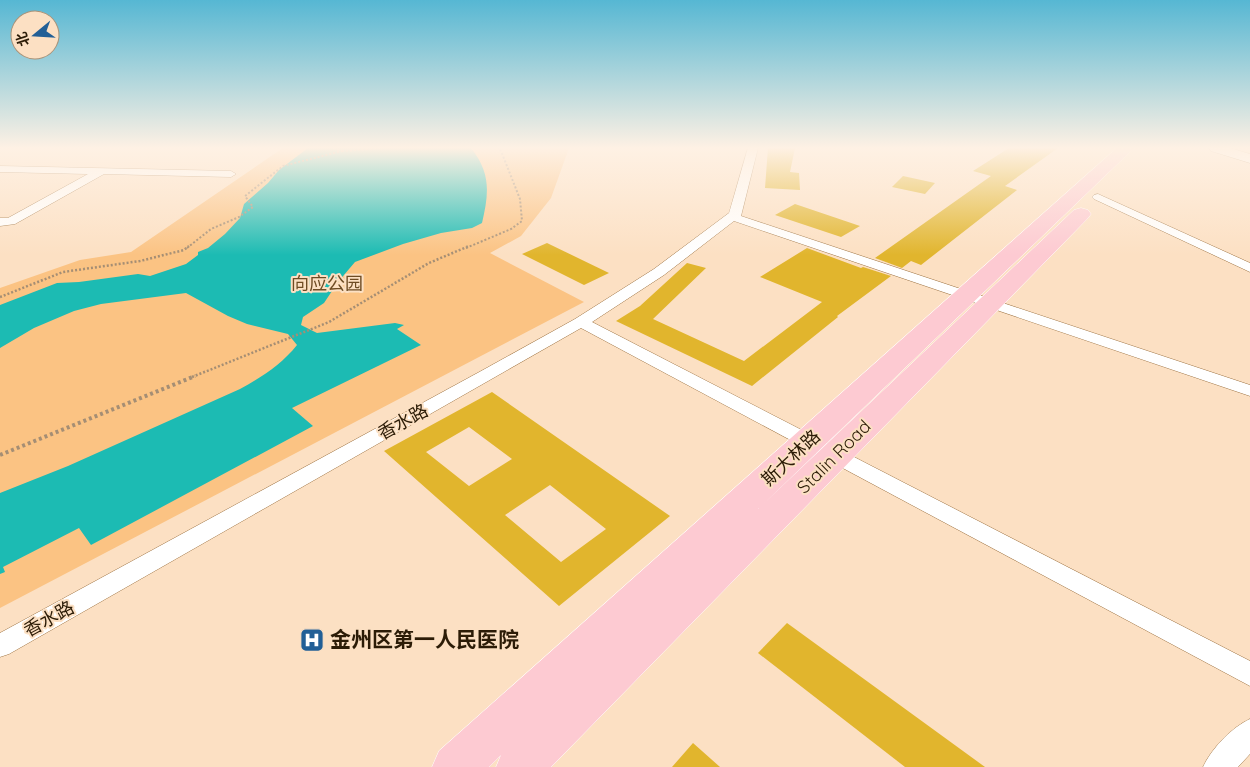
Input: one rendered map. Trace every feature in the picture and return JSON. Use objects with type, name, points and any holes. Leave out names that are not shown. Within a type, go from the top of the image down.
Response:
[{"type":"main road","name":"斯大林路","points":[[455,767],[822,449],[978,299],[1091,184]]},
{"type":"main road","points":[[978,299],[1111,184]]},
{"type":"main road","name":"Stalin Road","points":[[519,767],[822,449]]},
{"type":"street","points":[[0,222],[11,220],[78,184]]},
{"type":"street","points":[[743,184],[733,217],[1250,391]]},
{"type":"street","points":[[1098,197],[1250,268]]},
{"type":"street","name":"香水路","points":[[0,646],[581,322],[659,272],[733,217]]},
{"type":"street","points":[[581,322],[1250,674]]},
{"type":"street","points":[[1218,767],[1250,733]]},
{"type":"path","points":[[0,297],[63,272],[140,261],[184,250],[211,229],[239,217],[253,207],[245,196],[260,184]]},
{"type":"path","points":[[0,455],[330,322],[429,263],[511,229],[522,221],[520,199],[514,184]]},
{"type":"green space","name":"向应公园","points":[[231,184],[556,184],[551,198],[521,236],[490,253],[584,302],[0,608],[0,288],[80,260],[131,252]]},
{"type":"water","points":[[267,184],[487,184],[482,223],[472,228],[441,233],[403,244],[355,262],[324,303],[303,317],[301,325],[317,333],[395,323],[404,325],[397,329],[421,345],[292,408],[313,426],[91,545],[79,528],[3,567],[5,572],[0,574],[0,493],[68,466],[240,389],[271,370],[297,345],[288,334],[247,324],[186,293],[101,304],[74,311],[34,328],[0,348],[0,305],[57,283],[138,274],[150,276],[186,264],[198,255],[198,252],[208,248],[225,234],[240,218],[244,204]]},
{"type":"building","points":[[765,184],[800,184],[800,190],[765,188]]},
{"type":"building","points":[[895,184],[934,184],[925,194],[892,187]]},
{"type":"building","points":[[980,184],[1008,184],[1005,186],[1017,190],[921,265],[911,261],[902,268],[875,258]]},
{"type":"building","points":[[795,204],[860,226],[841,237],[775,215]]},
{"type":"building","points":[[547,243],[609,273],[584,285],[522,254]]},
{"type":"building","points":[[807,248],[861,268],[891,276],[837,316],[752,386],[616,321],[640,306],[687,263],[706,268],[653,319],[744,361],[822,302],[760,277]]},
{"type":"building","points":[[492,392],[670,516],[559,606],[384,451]],"holes":[[[469,427],[512,459],[469,486],[426,452]],[[550,485],[606,529],[561,562],[505,515]]]},
{"type":"building","points":[[787,623],[985,767],[905,767],[758,653]]},
{"type":"building","points":[[693,743],[720,767],[672,767]]},
{"type":"place","name":"金州区第一人民医院","points":[[312,640]]}]
